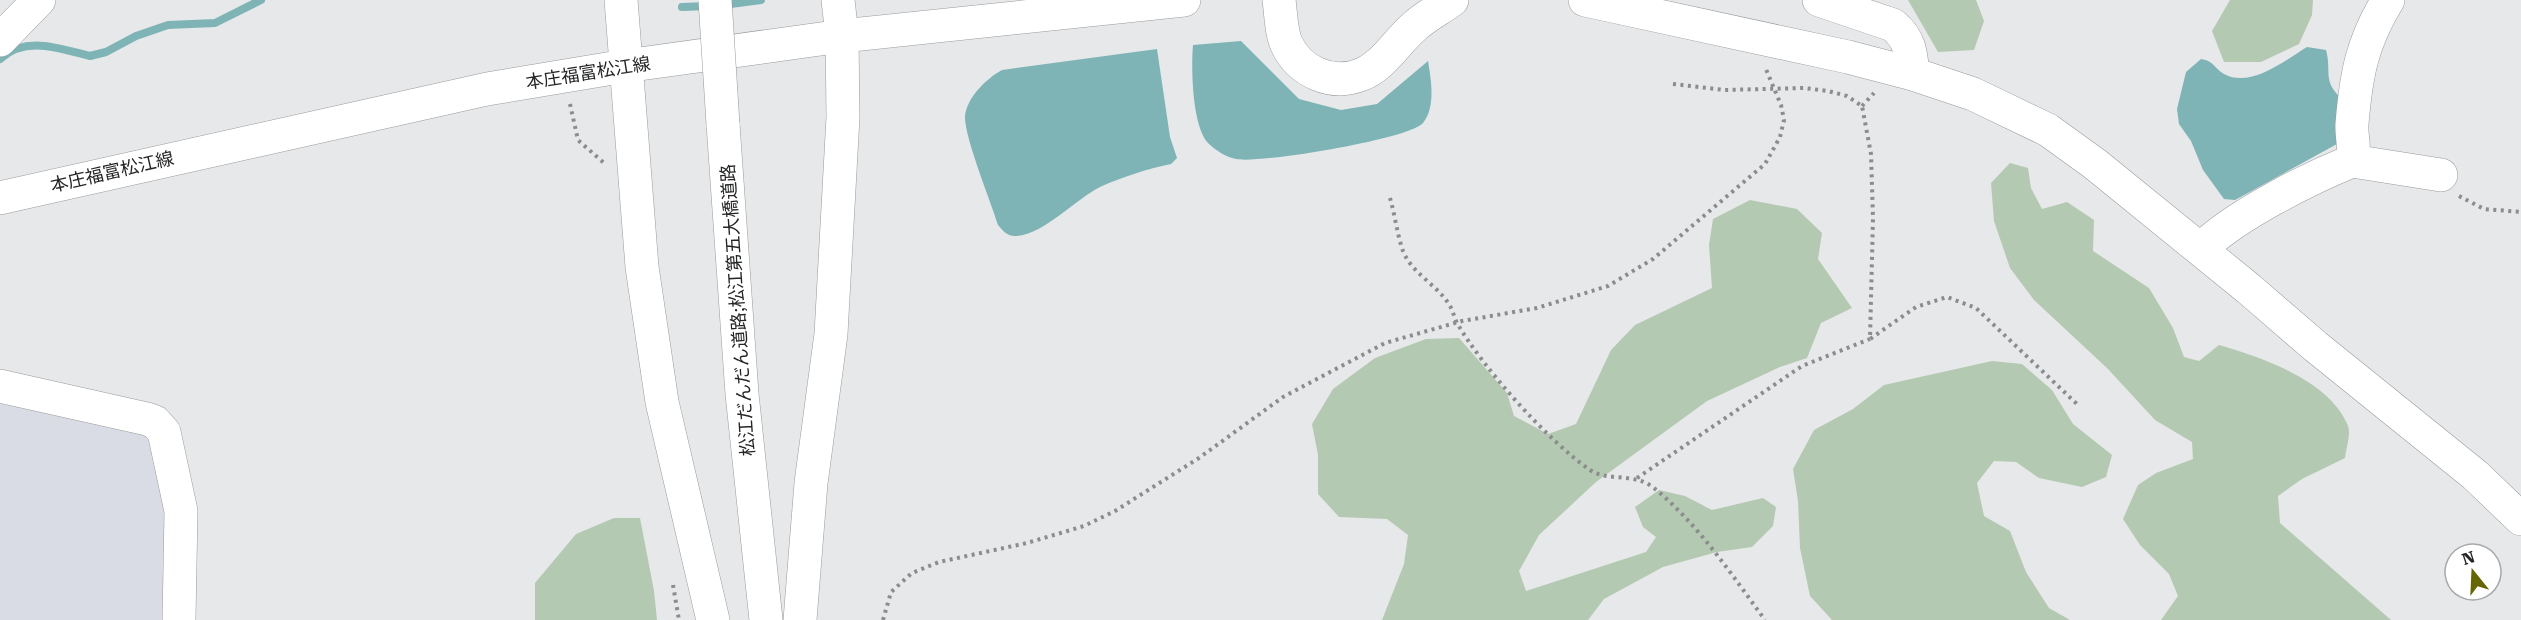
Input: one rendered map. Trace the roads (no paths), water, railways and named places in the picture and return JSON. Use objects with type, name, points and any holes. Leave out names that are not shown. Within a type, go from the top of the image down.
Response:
[{"type":"main road","points":[[0,40],[39,0]]},
{"type":"main road","points":[[621,0],[642,267],[660,390],[713,620]]},
{"type":"main road","name":"松江だんだん道路;松江第五大橋道路","points":[[715,0],[742,394],[766,620]]},
{"type":"main road","points":[[800,620],[811,483],[831,334],[843,117],[842,36],[838,0]]},
{"type":"main road","name":"本庄福富松江線","points":[[0,198],[476,91],[625,66],[842,36],[1184,0]]},
{"type":"main road","points":[[1279,0],[1286,44],[1300,64],[1319,76],[1340,79],[1361,75],[1383,59],[1414,26],[1452,0]]},
{"type":"main road","points":[[1585,0],[1848,57],[1913,74],[1973,94],[2048,130],[2095,164],[2201,249],[2475,475],[2521,519]]},
{"type":"main road","points":[[1819,0],[1893,25],[1904,34],[1911,49],[1913,74]]},
{"type":"main road","points":[[2352,161],[2355,151],[2351,134],[2357,68],[2362,50],[2388,0]]},
{"type":"main road","points":[[2201,249],[2218,232],[2325,172],[2352,161],[2441,175]]},
{"type":"main road","points":[[0,386],[147,419],[160,426],[164,432],[181,511],[179,620]]},
{"type":"water","points":[[1241,41],[1299,99],[1341,110],[1377,104],[1428,61],[1432,93],[1430,109],[1423,123],[1412,129],[1364,143],[1273,158],[1250,160],[1228,157],[1208,143],[1199,124],[1193,82],[1193,45]]},
{"type":"water","points":[[2307,47],[2326,50],[2329,81],[2341,98],[2337,144],[2235,200],[2224,199],[2203,170],[2191,141],[2179,124],[2177,109],[2186,72],[2201,59],[2211,63],[2224,74],[2234,78],[2245,78],[2268,71]]},
{"type":"water","points":[[1157,49],[1170,137],[1177,158],[1171,164],[1100,187],[1038,229],[1017,236],[1008,235],[998,225],[973,153],[966,125],[965,116],[974,95],[990,78],[1002,70]]},
{"type":"waterway","points":[[0,59],[21,47],[32,46],[44,46],[90,56],[106,52],[136,36],[168,25],[215,23],[261,0]]},
{"type":"waterway","points":[[723,5],[761,0]]},
{"type":"waterway","points":[[682,7],[709,6]]}]
